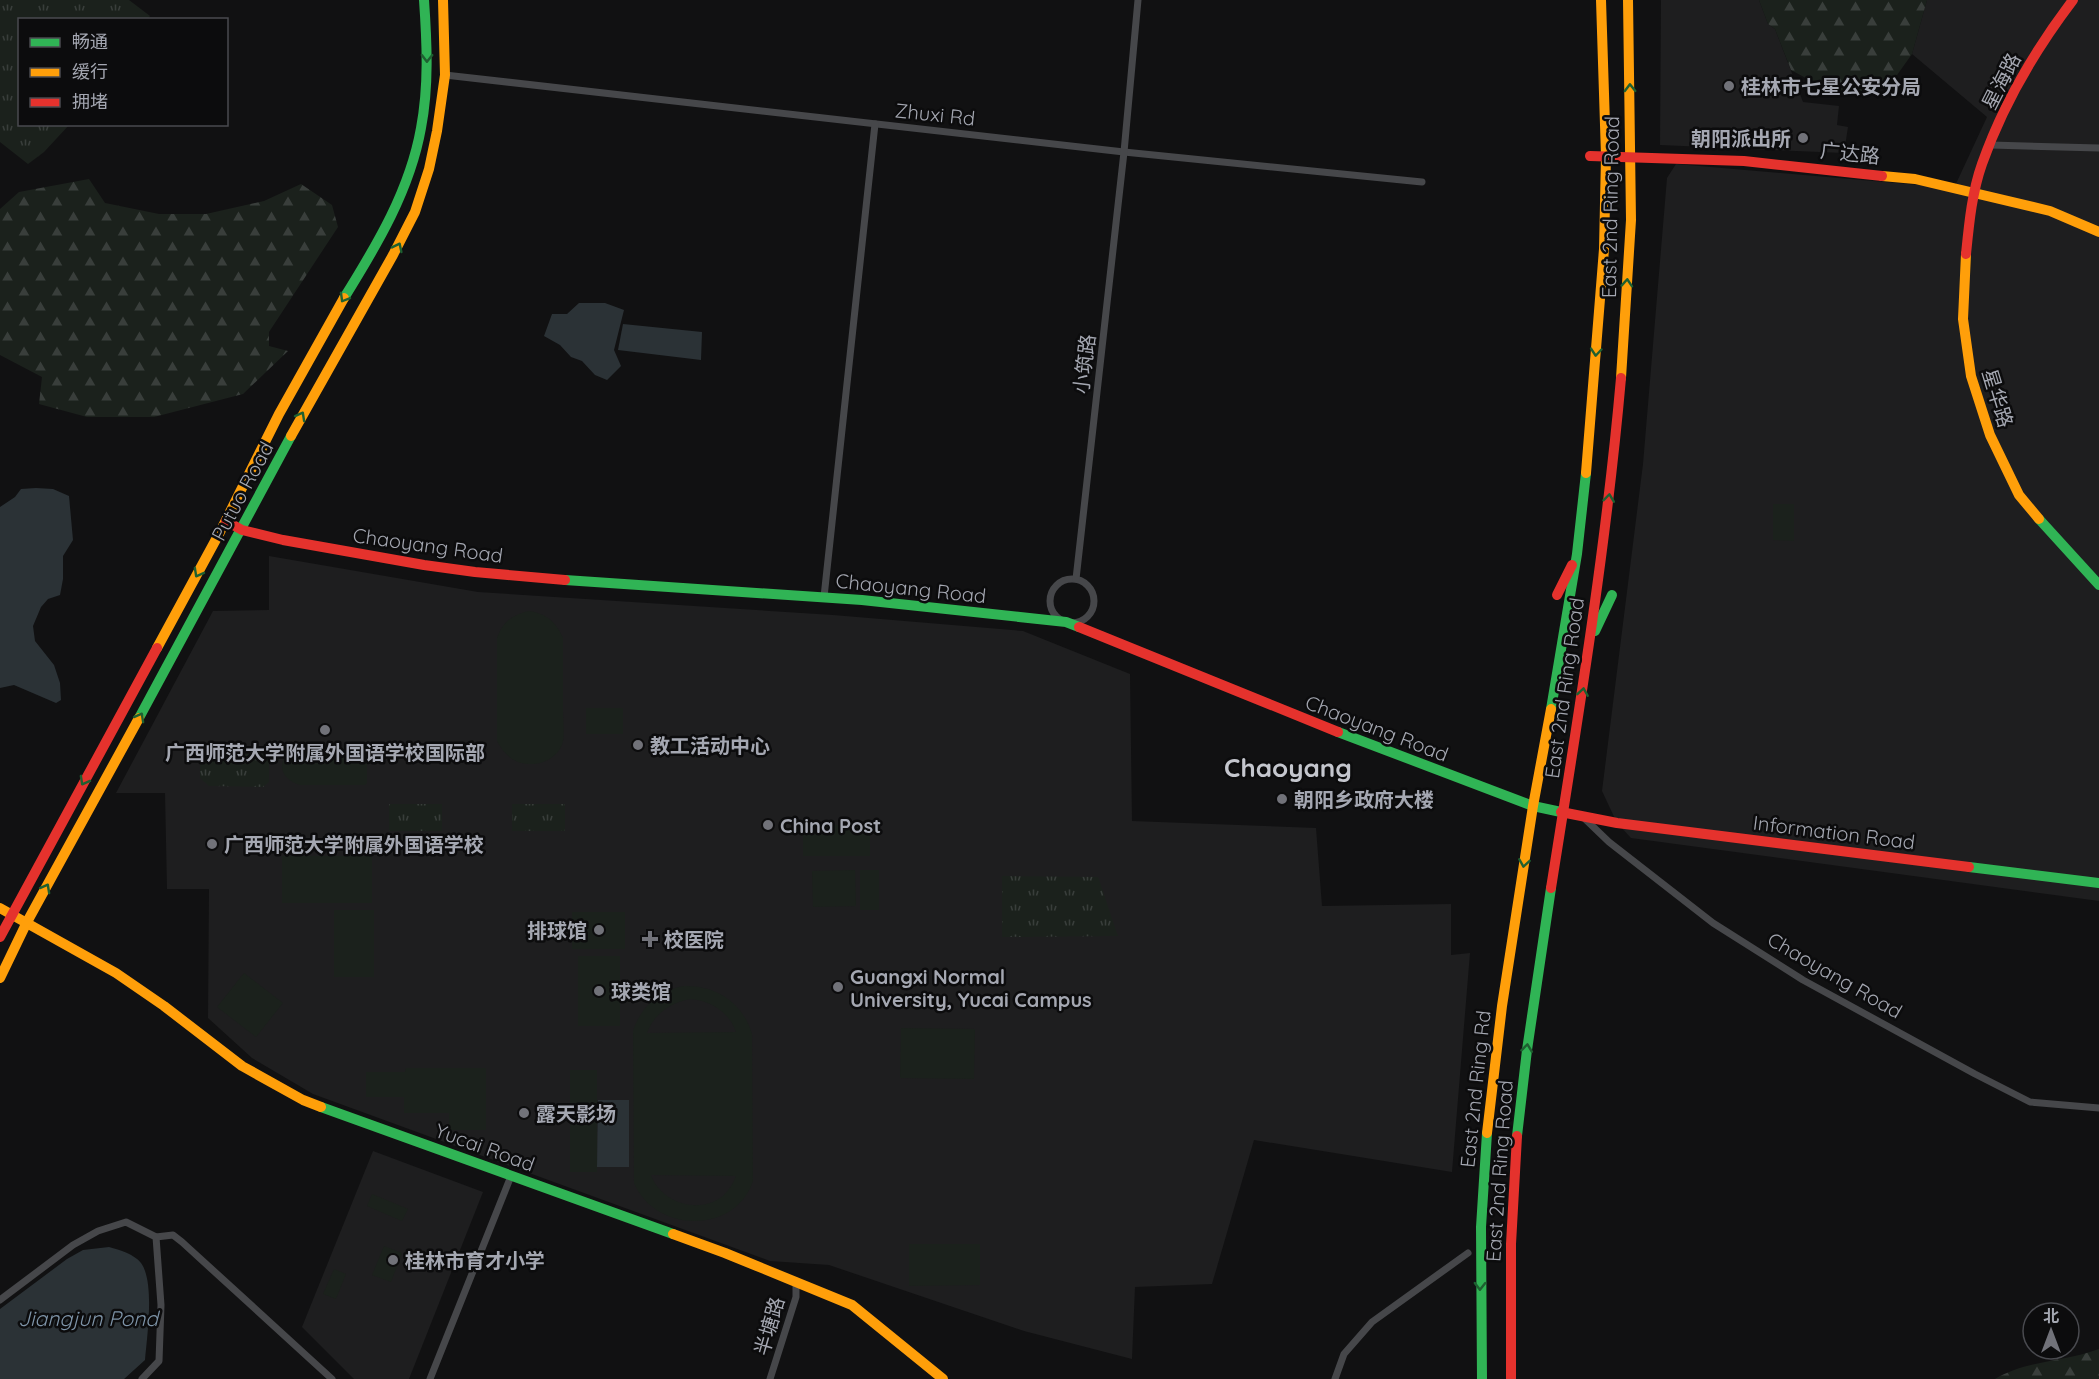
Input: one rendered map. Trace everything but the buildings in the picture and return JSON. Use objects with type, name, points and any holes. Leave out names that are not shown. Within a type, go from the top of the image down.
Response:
[{"type":"main road","name":"Putuo Road","points":[[0,937],[225,521],[279,414],[331,320],[376,246],[397,204],[412,163],[422,117],[427,41],[424,0]]},
{"type":"main road","name":"Putuo Road","points":[[0,978],[27,922],[415,212],[433,150],[445,75],[442,0]]},
{"type":"main road","name":"East 2nd Ring Road","points":[[1533,806],[1564,639],[1577,554],[1598,330],[1604,249],[1606,156],[1601,0]]},
{"type":"main road","name":"East 2nd Ring Road","points":[[1511,1379],[1509,1310],[1519,1111],[1532,1010],[1590,642],[1612,473],[1630,250],[1632,156],[1628,0]]},
{"type":"main road","name":"星海路","points":[[1975,189],[2004,112],[2026,68],[2045,37],[2073,0]]},
{"type":"main road","name":"广达路","points":[[1590,156],[1744,161],[1915,179],[1975,189],[2050,211],[2099,232]]},
{"type":"main road","name":"星华路","points":[[1975,189],[1964,273],[1963,319],[1971,376],[1990,435],[2019,495],[2056,540],[2099,585]]},
{"type":"main road","name":"Chaoyang Road","points":[[225,521],[242,530],[329,549],[475,572],[824,597],[1066,622],[1326,728],[1533,806],[1564,812]]},
{"type":"main road","points":[[1557,595],[1577,554]]},
{"type":"main road","points":[[1590,642],[1612,595]]},
{"type":"main road","name":"East 2nd Ring Rd","points":[[1482,1379],[1481,1227],[1488,1117],[1502,1006],[1533,806]]},
{"type":"main road","name":"Information Road","points":[[1564,812],[1617,823],[2099,883]]},
{"type":"main road","name":"Yucai Road","points":[[0,908],[140,989],[242,1066],[272,1085],[324,1108],[733,1256],[852,1305],[886,1330],[943,1379]]},
{"type":"street","name":"小筑路","points":[[1076,579],[1124,152],[1138,0]]},
{"type":"street","name":"Zhuxi Rd","points":[[445,75],[1124,152],[1422,182]]},
{"type":"street","points":[[824,597],[875,124]]},
{"type":"street","points":[[1991,145],[2099,148]]},
{"type":"street","points":[[1076,579],[1093,591],[1094,606],[1087,618],[1073,623],[1066,622],[1054,614],[1050,600],[1052,593],[1061,582],[1076,579]]},
{"type":"street","name":"Chaoyang Road","points":[[1582,816],[1609,842],[1713,923],[1803,980],[2030,1102],[2099,1108]]},
{"type":"street","points":[[430,1379],[511,1176]]},
{"type":"street","points":[[0,1300],[73,1245],[98,1231],[126,1222],[156,1238],[172,1235],[182,1242],[333,1379]]},
{"type":"street","points":[[142,1379],[159,1362],[161,1305],[156,1238]]},
{"type":"street","points":[[1335,1379],[1344,1354],[1372,1322],[1468,1253]]},
{"type":"street","name":"半塘路","points":[[770,1379],[796,1298],[796,1281]]},
{"type":"shaded area","name":"桂林市七星公安分局","points":[[1661,0],[1759,0],[1768,24],[1775,29],[1803,102],[1839,106],[1837,125],[1848,127],[1844,153],[1660,145]]},
{"type":"shaded area","points":[[1927,0],[2099,0],[2099,901],[1631,838],[1617,823],[1602,791],[1643,464],[1667,178],[1676,164],[1954,188],[1987,117],[1912,54]]},
{"type":"shaded area","name":"Guangxi Normal University, Yucai Campus","points":[[269,556],[478,592],[833,615],[1023,631],[1130,674],[1132,821],[1316,828],[1322,906],[1451,904],[1451,955],[1470,953],[1452,1172],[1254,1140],[1212,1284],[1135,1287],[1132,1359],[1024,1331],[829,1265],[770,1261],[313,1094],[252,1058],[208,1018],[209,889],[167,889],[165,793],[116,793],[213,611],[269,610]]},
{"type":"shaded area","name":"桂林市育才小学","points":[[373,1151],[483,1192],[409,1379],[354,1379],[302,1327]]},
{"type":"green space","points":[[0,0],[129,0],[150,16],[148,18],[18,18],[18,126],[68,126],[44,152],[28,164],[0,142]]},
{"type":"green space","points":[[1759,0],[1927,0],[1912,54],[1897,75],[1869,91],[1830,91],[1791,70],[1775,29],[1768,24]]},
{"type":"green space","points":[[89,179],[105,203],[159,214],[206,214],[264,201],[301,184],[332,205],[338,227],[269,332],[269,346],[288,351],[243,394],[154,417],[87,417],[39,404],[42,377],[0,355],[0,209],[19,192]]},
{"type":"green space","points":[[1773,504],[1794,504],[1794,541],[1773,540]]},
{"type":"green space","points":[[529,611],[541,614],[550,620],[563,638],[563,741],[553,757],[534,764],[513,760],[497,741],[497,638],[509,620]]},
{"type":"green space","points":[[586,708],[623,708],[623,734],[586,734]]},
{"type":"green space","points":[[300,748],[367,748],[367,783],[365,785],[300,785],[292,782],[283,772],[283,761],[292,751]]},
{"type":"green space","points":[[263,754],[269,760],[269,782],[263,787],[209,786],[200,778],[200,765],[208,756]]},
{"type":"green space","points":[[389,804],[442,804],[442,831],[389,831]]},
{"type":"green space","points":[[512,804],[565,804],[565,831],[512,831]]},
{"type":"green space","points":[[803,825],[870,825],[870,856],[803,856]]},
{"type":"green space","points":[[282,856],[372,856],[372,903],[282,903]]},
{"type":"green space","points":[[855,870],[856,906],[813,907],[812,871]]},
{"type":"green space","points":[[860,870],[879,870],[879,910],[860,910]]},
{"type":"green space","points":[[1002,876],[1098,877],[1118,936],[1002,937]]},
{"type":"green space","points":[[334,910],[374,910],[374,977],[334,977]]},
{"type":"green space","name":"排球馆","points":[[572,912],[625,912],[625,949],[572,949]]},
{"type":"green space","name":"球类馆","points":[[578,956],[620,956],[620,1026],[578,1026]]},
{"type":"green space","points":[[244,973],[283,1003],[256,1037],[217,1007]]},
{"type":"green space","points":[[684,986],[707,989],[727,998],[742,1013],[752,1034],[753,1181],[744,1199],[730,1211],[713,1219],[695,1221],[676,1219],[659,1211],[644,1199],[634,1183],[633,1031],[646,1007],[659,996]],"holes":[[[691,999],[705,1002],[724,1013],[736,1032],[647,1033],[654,1020],[664,1010]],[[651,1175],[736,1176],[731,1187],[723,1196],[703,1205],[692,1205],[672,1199],[663,1193]]]},
{"type":"green space","points":[[901,1028],[975,1029],[974,1079],[900,1078]]},
{"type":"green space","points":[[406,1068],[486,1068],[486,1130],[449,1130],[449,1113],[404,1113],[404,1097],[366,1097],[366,1072],[405,1072]]},
{"type":"green space","points":[[570,1070],[597,1070],[597,1172],[570,1172]]},
{"type":"green space","points":[[372,1194],[408,1209],[402,1221],[367,1206]]},
{"type":"green space","points":[[909,1244],[980,1244],[980,1285],[909,1286]]},
{"type":"green space","points":[[384,1246],[402,1253],[391,1282],[372,1275]]},
{"type":"green space","points":[[334,1269],[346,1274],[336,1299],[323,1294]]},
{"type":"green space","points":[[2099,1349],[2099,1379],[1995,1379],[2020,1368],[2050,1361],[2081,1361],[2081,1354]]},
{"type":"water","points":[[579,303],[605,303],[624,310],[614,350],[621,366],[607,380],[595,375],[582,361],[571,357],[560,345],[544,336],[552,314],[567,314]]},
{"type":"water","points":[[623,324],[702,332],[701,360],[618,350]]},
{"type":"water","points":[[21,489],[53,489],[69,496],[73,540],[63,556],[60,595],[48,599],[41,607],[33,626],[35,641],[54,665],[60,683],[61,700],[56,703],[14,685],[0,688],[0,507],[15,497]]},
{"type":"water","points":[[598,1100],[629,1100],[629,1167],[597,1167]]},
{"type":"water","name":"Jiangjun Pond","points":[[109,1247],[135,1257],[145,1272],[148,1283],[149,1310],[145,1360],[124,1379],[0,1379],[0,1309],[67,1259],[83,1250]]},
{"type":"traffic: fast","points":[[344,298],[391,216],[416,151],[424,112],[426,80],[424,0]]},
{"type":"traffic: fast","points":[[139,718],[291,436]]},
{"type":"traffic: fast","points":[[1551,709],[1577,554],[1586,473]]},
{"type":"traffic: fast","points":[[2039,519],[2099,585]]},
{"type":"traffic: fast","points":[[565,580],[862,600],[1066,622],[1079,627]]},
{"type":"traffic: fast","points":[[1595,631],[1612,595]]},
{"type":"traffic: fast","points":[[1338,732],[1533,806],[1561,812]]},
{"type":"traffic: fast","points":[[1969,867],[2099,883]]},
{"type":"traffic: fast","points":[[1517,1136],[1551,888]]},
{"type":"traffic: fast","points":[[321,1107],[673,1234]]},
{"type":"traffic: fast","points":[[1482,1379],[1481,1227],[1487,1133]]},
{"type":"traffic: slow","points":[[291,436],[415,212],[429,169],[445,75],[443,0]]},
{"type":"traffic: slow","points":[[1586,473],[1604,249],[1606,156],[1601,0]]},
{"type":"traffic: slow","points":[[1621,378],[1631,220],[1628,0]]},
{"type":"traffic: slow","points":[[1882,176],[1915,179],[2050,211],[2099,232]]},
{"type":"traffic: slow","points":[[1966,254],[1963,319],[1971,376],[1990,435],[2019,495],[2039,519]]},
{"type":"traffic: slow","points":[[157,648],[220,532],[279,414],[344,298]]},
{"type":"traffic: slow","points":[[1487,1133],[1502,1006],[1533,806],[1551,709]]},
{"type":"traffic: slow","points":[[0,978],[27,922],[139,718]]},
{"type":"traffic: slow","points":[[0,908],[116,973],[164,1006],[242,1066],[303,1100],[321,1107]]},
{"type":"traffic: slow","points":[[673,1234],[852,1305],[943,1379]]},
{"type":"traffic: jam","points":[[1966,254],[1976,186],[1990,142],[2021,78],[2073,0]]},
{"type":"traffic: jam","points":[[1590,156],[1744,161],[1882,176]]},
{"type":"traffic: jam","points":[[1551,888],[1599,570],[1621,378]]},
{"type":"traffic: jam","points":[[226,521],[242,530],[283,540],[424,565],[565,580]]},
{"type":"traffic: jam","points":[[1557,595],[1572,565]]},
{"type":"traffic: jam","points":[[1079,627],[1338,732]]},
{"type":"traffic: jam","points":[[0,937],[157,648]]},
{"type":"traffic: jam","points":[[1561,812],[1617,823],[1969,867]]},
{"type":"traffic: jam","points":[[1511,1379],[1511,1244],[1517,1136]]},
{"type":"place","name":"桂林市七星公安分局","points":[[1729,86]]},
{"type":"place","name":"朝阳派出所","points":[[1803,138]]},
{"type":"place","name":"广西师范大学附属外国语学校国际部","points":[[325,730]]},
{"type":"place","name":"教工活动中心","points":[[638,745]]},
{"type":"place","name":"朝阳乡政府大楼","points":[[1282,799]]},
{"type":"place","name":"China Post","points":[[768,825]]},
{"type":"place","name":"广西师范大学附属外国语学校","points":[[212,844]]},
{"type":"place","name":"排球馆","points":[[599,930]]},
{"type":"place","name":"校医院","points":[[650,939]]},
{"type":"place","name":"Guangxi Normal University, Yucai Campus","points":[[838,987]]},
{"type":"place","name":"球类馆","points":[[599,991]]},
{"type":"place","name":"露天影场","points":[[524,1113]]},
{"type":"place","name":"桂林市育才小学","points":[[393,1260]]},
{"type":"district","name":"Chaoyang","points":[[1288,767]]}]
